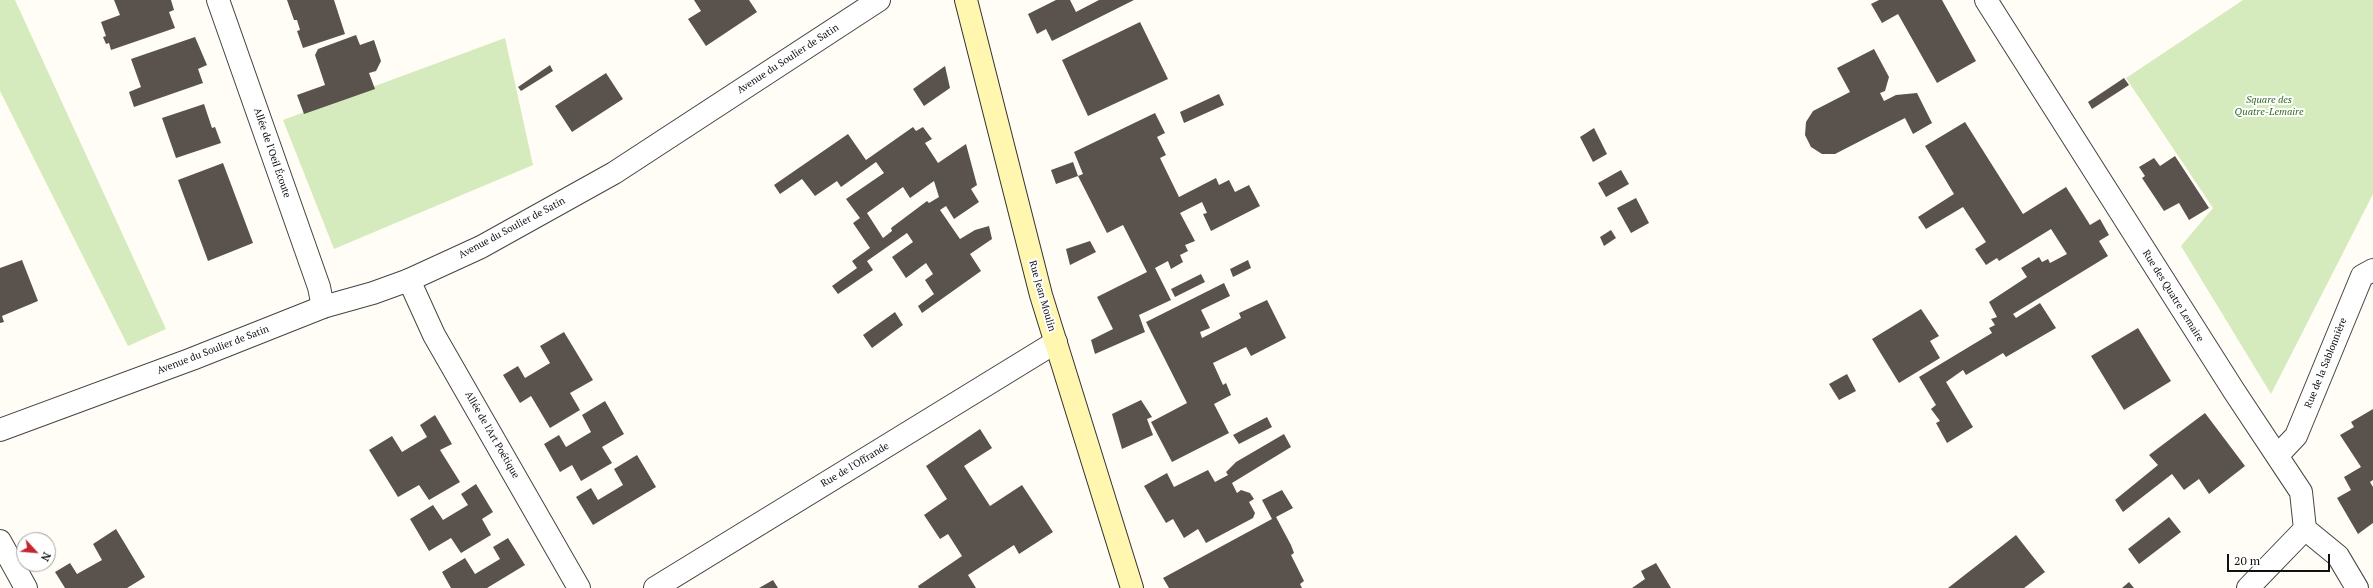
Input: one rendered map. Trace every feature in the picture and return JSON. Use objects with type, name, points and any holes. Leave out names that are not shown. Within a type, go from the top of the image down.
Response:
[{"type":"main road","name":"Rue Jean Moulin","points":[[966,0],[1041,295],[1132,588]]},
{"type":"street","name":"Allée de l'Oeil Écoute","points":[[218,0],[319,287],[323,307]]},
{"type":"street","name":"Avenue du Soulier de Satin","points":[[0,430],[192,359],[323,307],[373,293],[409,280],[481,247],[614,173],[879,0]]},
{"type":"street","name":"Rue des Quatre Lemaire","points":[[1986,0],[2230,385],[2301,492],[2305,529]]},
{"type":"street","name":"Rue de la Sablonnière","points":[[2277,456],[2296,436],[2362,276],[2373,270]]},
{"type":"street","name":"Allée de l'Art Poétique","points":[[409,280],[434,335],[579,588]]},
{"type":"street","name":"Rue de l'Offrande","points":[[655,588],[1056,342]]},
{"type":"street","points":[[2248,588],[2305,529],[2338,556],[2357,588]]},
{"type":"street","points":[[0,541],[26,588]]},
{"type":"green space","points":[[0,0],[15,0],[166,329],[128,346],[0,91]]},
{"type":"green space","name":"Square des Quatre-Lemaire","points":[[2243,0],[2373,0],[2373,194],[2271,394],[2181,246],[2213,208],[2126,78]]},
{"type":"green space","points":[[505,38],[533,165],[334,249],[283,120]]},
{"type":"building","points":[[114,0],[171,0],[174,10],[169,12],[175,28],[111,50],[109,43],[106,44],[103,37],[106,36],[101,22],[120,15]]},
{"type":"building","points":[[287,0],[334,0],[345,34],[303,48],[297,31],[300,30],[297,20],[294,20]]},
{"type":"building","points":[[694,0],[749,0],[757,12],[706,46],[688,19],[701,11]]},
{"type":"building","points":[[1056,0],[1070,0],[1076,12],[1099,0],[1134,0],[1052,41],[1046,29],[1037,34],[1028,14]]},
{"type":"building","points":[[1879,0],[1942,0],[1976,61],[1937,83],[1898,14],[1882,23],[1871,4]]},
{"type":"building","points":[[1140,22],[1168,79],[1088,116],[1062,60]]},
{"type":"building","points":[[356,35],[360,45],[374,40],[381,61],[376,71],[369,73],[375,89],[304,114],[297,95],[325,85],[315,55],[318,49]]},
{"type":"building","points":[[195,37],[207,65],[198,69],[203,83],[134,107],[129,92],[141,87],[131,59]]},
{"type":"building","points":[[1874,49],[1889,77],[1885,91],[1880,93],[1884,101],[1896,95],[1917,93],[1932,123],[1913,134],[1905,118],[1835,154],[1822,154],[1811,147],[1805,135],[1806,122],[1813,111],[1850,92],[1837,68]]},
{"type":"building","points":[[550,65],[553,71],[521,91],[518,87]]},
{"type":"building","points":[[945,66],[950,88],[924,106],[913,89]]},
{"type":"building","points":[[606,73],[623,99],[572,132],[555,106]]},
{"type":"building","points":[[2124,78],[2129,85],[2092,109],[2088,102]]},
{"type":"building","points":[[1219,94],[1224,105],[1184,123],[1180,112]]},
{"type":"building","points":[[204,104],[212,128],[215,127],[221,143],[176,158],[162,118]]},
{"type":"building","points":[[1155,113],[1165,133],[1157,137],[1166,155],[1160,158],[1179,197],[1216,178],[1219,185],[1229,180],[1235,192],[1249,185],[1260,206],[1211,231],[1203,214],[1207,213],[1202,202],[1180,213],[1195,241],[1185,245],[1188,251],[1180,255],[1183,262],[1171,269],[1168,261],[1155,268],[1171,300],[1139,315],[1145,332],[1095,354],[1091,340],[1113,329],[1097,297],[1147,272],[1123,225],[1107,233],[1078,176],[1083,174],[1074,152]]},
{"type":"building","points":[[1965,122],[2023,214],[2066,187],[2090,225],[2100,219],[2109,235],[2099,241],[2108,256],[2013,314],[2016,318],[2040,303],[2056,328],[2006,357],[2003,353],[1966,375],[1963,370],[1946,382],[1973,427],[1947,443],[1936,423],[1940,421],[1931,409],[1936,405],[1919,377],[1992,333],[1989,328],[1995,325],[1991,319],[1997,317],[1989,302],[2027,277],[2021,268],[2039,257],[2042,262],[2048,259],[2050,263],[2067,254],[2051,229],[1999,261],[1997,258],[1986,265],[1975,249],[1986,242],[1963,207],[1926,229],[1918,217],[1954,194],[1925,146]]},
{"type":"building","points":[[913,127],[916,131],[923,127],[932,139],[925,143],[938,163],[966,144],[977,185],[971,189],[979,202],[954,219],[946,206],[940,210],[960,239],[975,230],[989,226],[992,239],[970,254],[981,271],[922,313],[918,306],[934,294],[925,280],[933,274],[926,263],[906,278],[892,257],[913,242],[907,233],[867,261],[873,270],[838,294],[832,286],[857,268],[852,261],[870,248],[853,223],[860,218],[846,199],[884,173],[876,162],[841,187],[837,181],[815,196],[802,179],[780,194],[774,185],[848,134],[866,160]],"holes":[[[934,181],[939,197],[929,203],[927,201],[891,228],[892,231],[883,238],[867,213],[903,187],[910,198]]]},
{"type":"building","points":[[1594,128],[1607,154],[1593,162],[1580,137]]},
{"type":"building","points":[[2175,156],[2209,208],[2189,220],[2179,203],[2164,211],[2142,178],[2145,176],[2139,167],[2154,158],[2160,166]]},
{"type":"building","points":[[1073,162],[1078,176],[1056,184],[1051,170]]},
{"type":"building","points":[[223,163],[253,243],[208,261],[178,180]]},
{"type":"building","points":[[1621,170],[1629,184],[1606,197],[1598,183]]},
{"type":"building","points":[[1636,198],[1649,223],[1631,233],[1617,208]]},
{"type":"building","points":[[1611,230],[1616,238],[1604,246],[1600,237]]},
{"type":"building","points":[[1090,241],[1096,252],[1070,265],[1066,249]]},
{"type":"building","points":[[22,260],[38,301],[2,316],[4,322],[0,323],[0,268]]},
{"type":"building","points":[[1248,260],[1251,268],[1233,277],[1230,269]]},
{"type":"building","points":[[1201,274],[1205,282],[1175,297],[1171,289]]},
{"type":"building","points":[[1224,283],[1230,296],[1201,310],[1210,328],[1200,332],[1202,338],[1241,318],[1239,313],[1267,300],[1286,338],[1251,356],[1246,347],[1213,363],[1223,385],[1226,383],[1231,395],[1214,404],[1229,433],[1172,462],[1151,422],[1187,403],[1146,322]]},
{"type":"building","points":[[1921,309],[1939,336],[1930,341],[1940,358],[1899,383],[1872,339]]},
{"type":"building","points":[[895,312],[903,325],[872,348],[863,335]]},
{"type":"building","points":[[2138,328],[2171,381],[2124,410],[2091,356]]},
{"type":"building","points":[[564,332],[593,380],[570,393],[580,410],[550,428],[531,396],[520,403],[503,375],[518,366],[525,378],[550,363],[540,346]]},
{"type":"building","points":[[1847,374],[1856,391],[1839,400],[1829,384]]},
{"type":"building","points":[[1141,400],[1152,417],[1147,419],[1153,435],[1122,449],[1112,414]]},
{"type":"building","points":[[605,401],[624,434],[602,447],[612,463],[581,481],[572,465],[560,472],[544,444],[559,435],[566,447],[591,432],[582,415]]},
{"type":"building","points":[[2373,409],[2373,480],[2370,482],[2373,487],[2373,523],[2358,534],[2337,498],[2351,490],[2344,477],[2361,467],[2340,435],[2354,427],[2351,422]]},
{"type":"building","points":[[2205,413],[2245,466],[2209,494],[2199,479],[2184,490],[2172,474],[2123,512],[2115,500],[2158,465],[2149,455]]},
{"type":"building","points":[[435,415],[452,444],[440,450],[460,482],[429,500],[419,485],[398,497],[369,450],[392,436],[402,452],[427,437],[420,425]]},
{"type":"building","points":[[1267,417],[1272,427],[1239,444],[1233,435]]},
{"type":"building","points":[[980,429],[992,448],[964,466],[990,506],[1022,485],[1053,532],[1019,554],[1014,545],[968,575],[976,588],[919,588],[918,586],[962,556],[948,534],[940,539],[924,515],[947,499],[926,466]]},
{"type":"building","points":[[1284,434],[1291,447],[1232,483],[1237,493],[1241,490],[1250,493],[1254,499],[1249,502],[1255,513],[1253,518],[1206,543],[1198,529],[1184,538],[1173,519],[1166,523],[1144,486],[1167,473],[1174,487],[1208,470],[1215,482],[1228,475],[1226,472],[1236,462]]},
{"type":"building","points":[[637,455],[656,487],[593,525],[576,497],[591,488],[598,500],[623,485],[614,469]]},
{"type":"building","points":[[476,484],[493,512],[482,519],[491,535],[461,553],[451,538],[429,551],[410,519],[433,505],[443,520],[468,505],[461,494]]},
{"type":"building","points":[[1282,490],[1293,508],[1276,517],[1294,553],[1291,555],[1304,581],[1300,584],[1302,588],[1169,588],[1163,578],[1272,519],[1262,500]]},
{"type":"building","points":[[2169,517],[2181,532],[2139,564],[2128,549]]},
{"type":"building","points":[[116,529],[145,577],[127,588],[65,588],[55,572],[70,563],[77,574],[102,560],[93,544]]},
{"type":"building","points":[[2016,535],[2045,572],[2024,588],[1948,588]]},
{"type":"building","points":[[508,538],[525,565],[487,588],[451,588],[442,572],[465,558],[475,574],[500,559],[493,547]]},
{"type":"building","points":[[1656,563],[1671,588],[1632,588],[1645,579],[1641,571]]},
{"type":"building","points":[[773,580],[778,588],[759,588]]},
{"type":"building","points":[[2129,582],[2134,588],[2122,588]]}]
